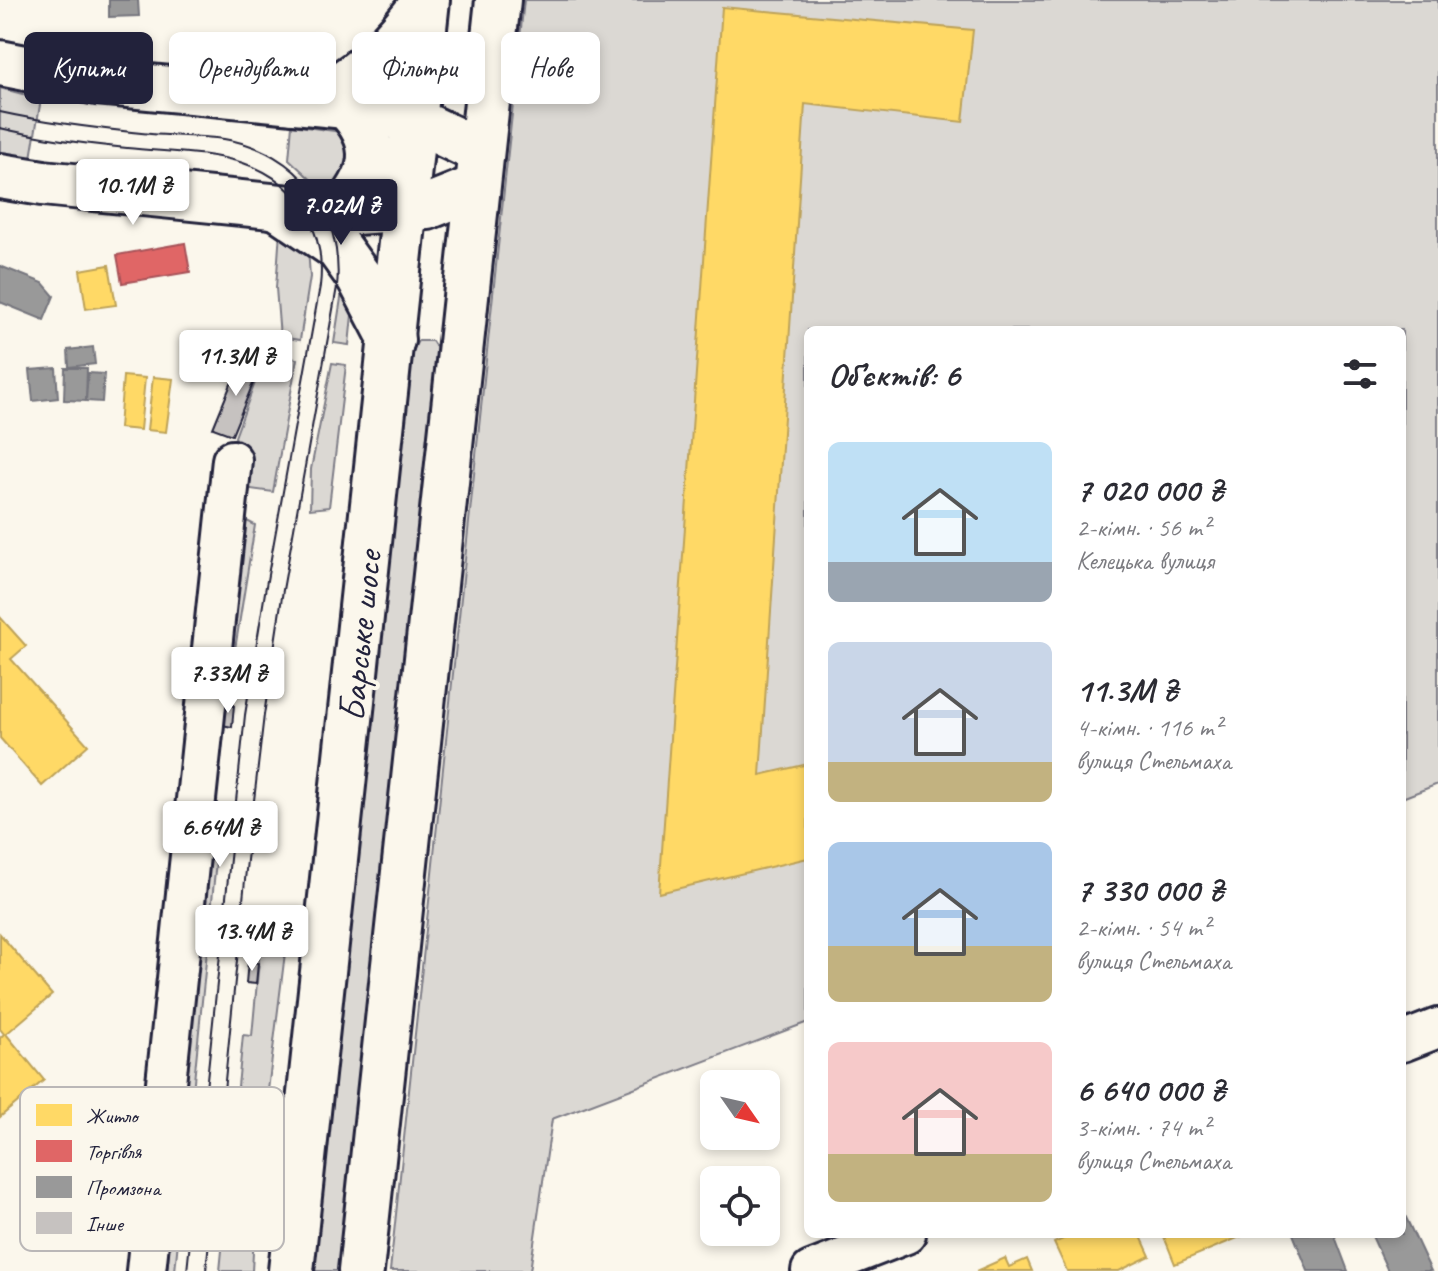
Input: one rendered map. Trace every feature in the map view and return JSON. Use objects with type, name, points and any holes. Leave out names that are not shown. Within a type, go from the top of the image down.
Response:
[{"type":"main road","points":[[426,6],[432,31],[442,42],[456,47],[471,46],[484,40],[496,15]]},
{"type":"main road","points":[[336,88],[373,61],[426,6]]},
{"type":"main road","name":"Барське шосе","points":[[291,1271],[426,6]]},
{"type":"main road","points":[[361,1271],[496,15]]},
{"type":"main road","points":[[0,63],[97,82],[169,89]]},
{"type":"main road","points":[[325,104],[416,121],[479,169]]},
{"type":"main road","points":[[341,213],[362,188],[369,171],[371,153],[359,119],[346,106]]},
{"type":"main road","points":[[0,176],[341,213],[427,207],[479,169]]},
{"type":"main road","points":[[279,208],[338,248],[359,277],[392,340],[401,328],[414,321],[429,321],[443,325],[453,335],[459,349]]},
{"type":"street","points":[[166,1087],[232,460]]},
{"type":"street","points":[[1406,1040],[1438,1028]]},
{"type":"street","points":[[811,1271],[896,1238]]},
{"type":"street","points":[[146,1271],[148,1251]]},
{"type":"shaded area","points":[[524,0],[1438,0],[1438,784],[1406,796],[1406,326],[804,326],[804,1024],[552,1119],[530,1271],[390,1271],[513,104],[600,104],[600,32],[521,32]]},
{"type":"shaded area","points":[[0,88],[24,94],[24,104],[40,104],[31,158],[0,153]]},
{"type":"shaded area","points":[[292,125],[341,132],[355,145],[337,188],[320,188],[289,159]]},
{"type":"shaded area","points":[[280,231],[308,247],[310,277],[300,340],[280,337],[276,288]]},
{"type":"shaded area","points":[[344,279],[353,305],[349,345],[334,343]]},
{"type":"shaded area","points":[[418,341],[432,341],[440,353],[338,1271],[311,1271],[412,351]]},
{"type":"shaded area","points":[[243,355],[297,359],[273,492],[244,488],[247,460],[235,437],[260,369],[241,361]]},
{"type":"shaded area","points":[[332,363],[346,365],[329,507],[310,509],[311,469]]},
{"type":"shaded area","points":[[241,518],[255,525],[227,699],[223,699]]},
{"type":"shaded area","points":[[213,809],[221,811],[193,1087],[185,1087]]},
{"type":"shaded area","points":[[264,906],[276,914],[287,937],[268,1087],[238,1087],[243,1035],[252,1036]]},
{"type":"shaded area","points":[[169,1251],[177,1251],[175,1271],[167,1271]]},
{"type":"shaded area","points":[[222,1251],[253,1251],[252,1271],[220,1271]]},
{"type":"building: Житло","points":[[722,7],[973,30],[963,122],[805,104],[760,775],[804,765],[804,859],[659,893]]},
{"type":"building: Житло","points":[[109,265],[116,305],[86,309],[80,270]]},
{"type":"building: Житло","points":[[123,376],[145,378],[140,430],[119,428]]},
{"type":"building: Житло","points":[[153,377],[173,379],[166,432],[147,430]]},
{"type":"building: Житло","points":[[0,617],[26,646],[11,659],[88,745],[42,786],[0,738]]},
{"type":"building: Житло","points":[[0,934],[52,995],[6,1034],[44,1080],[36,1087],[20,1087],[20,1100],[0,1117],[0,1038],[4,1034],[0,1029]]},
{"type":"building: Житло","points":[[1065,1238],[1142,1238],[1150,1256],[1119,1271],[1067,1271],[1054,1243]]},
{"type":"building: Житло","points":[[1165,1238],[1237,1238],[1175,1264]]},
{"type":"building: Житло","points":[[1005,1258],[1009,1267],[1027,1259],[1032,1271],[976,1271]]},
{"type":"building: Торгівля","points":[[185,243],[190,272],[122,283],[117,255]]},
{"type":"building: Промзона","points":[[109,0],[138,0],[139,16],[109,17]]},
{"type":"building: Промзона","points":[[0,266],[43,283],[54,296],[44,320],[0,302]]},
{"type":"building: Промзона","points":[[93,347],[95,364],[69,367],[68,350]]},
{"type":"building: Промзона","points":[[56,368],[58,398],[33,401],[30,370]]},
{"type":"building: Промзона","points":[[65,368],[87,368],[86,401],[64,400]]},
{"type":"building: Промзона","points":[[88,373],[104,374],[102,402],[86,401]]},
{"type":"building: Промзона","points":[[1406,1218],[1431,1271],[1388,1271],[1373,1238],[1406,1238]]},
{"type":"building: Промзона","points":[[1295,1238],[1336,1238],[1348,1271],[1308,1271]]},
{"type":"building: Інше","points":[[240,362],[259,369],[232,435],[213,428]]},
{"type":"building: Інше","points":[[224,704],[234,705],[232,727],[222,725]]},
{"type":"building: Інше","points":[[248,961],[258,963],[256,984],[246,983]]},
{"type":"tram line","points":[[0,112],[94,128],[224,139],[251,146],[295,172],[324,211],[333,234],[337,287],[264,715],[224,1087]]},
{"type":"tram line","points":[[0,128],[79,143],[204,155],[252,166],[273,177],[292,193],[311,223],[319,249],[320,286],[245,715],[206,1087]]},
{"type":"tram line","points":[[187,1271],[189,1251]]},
{"type":"tram line","points":[[206,1271],[208,1251]]}]
